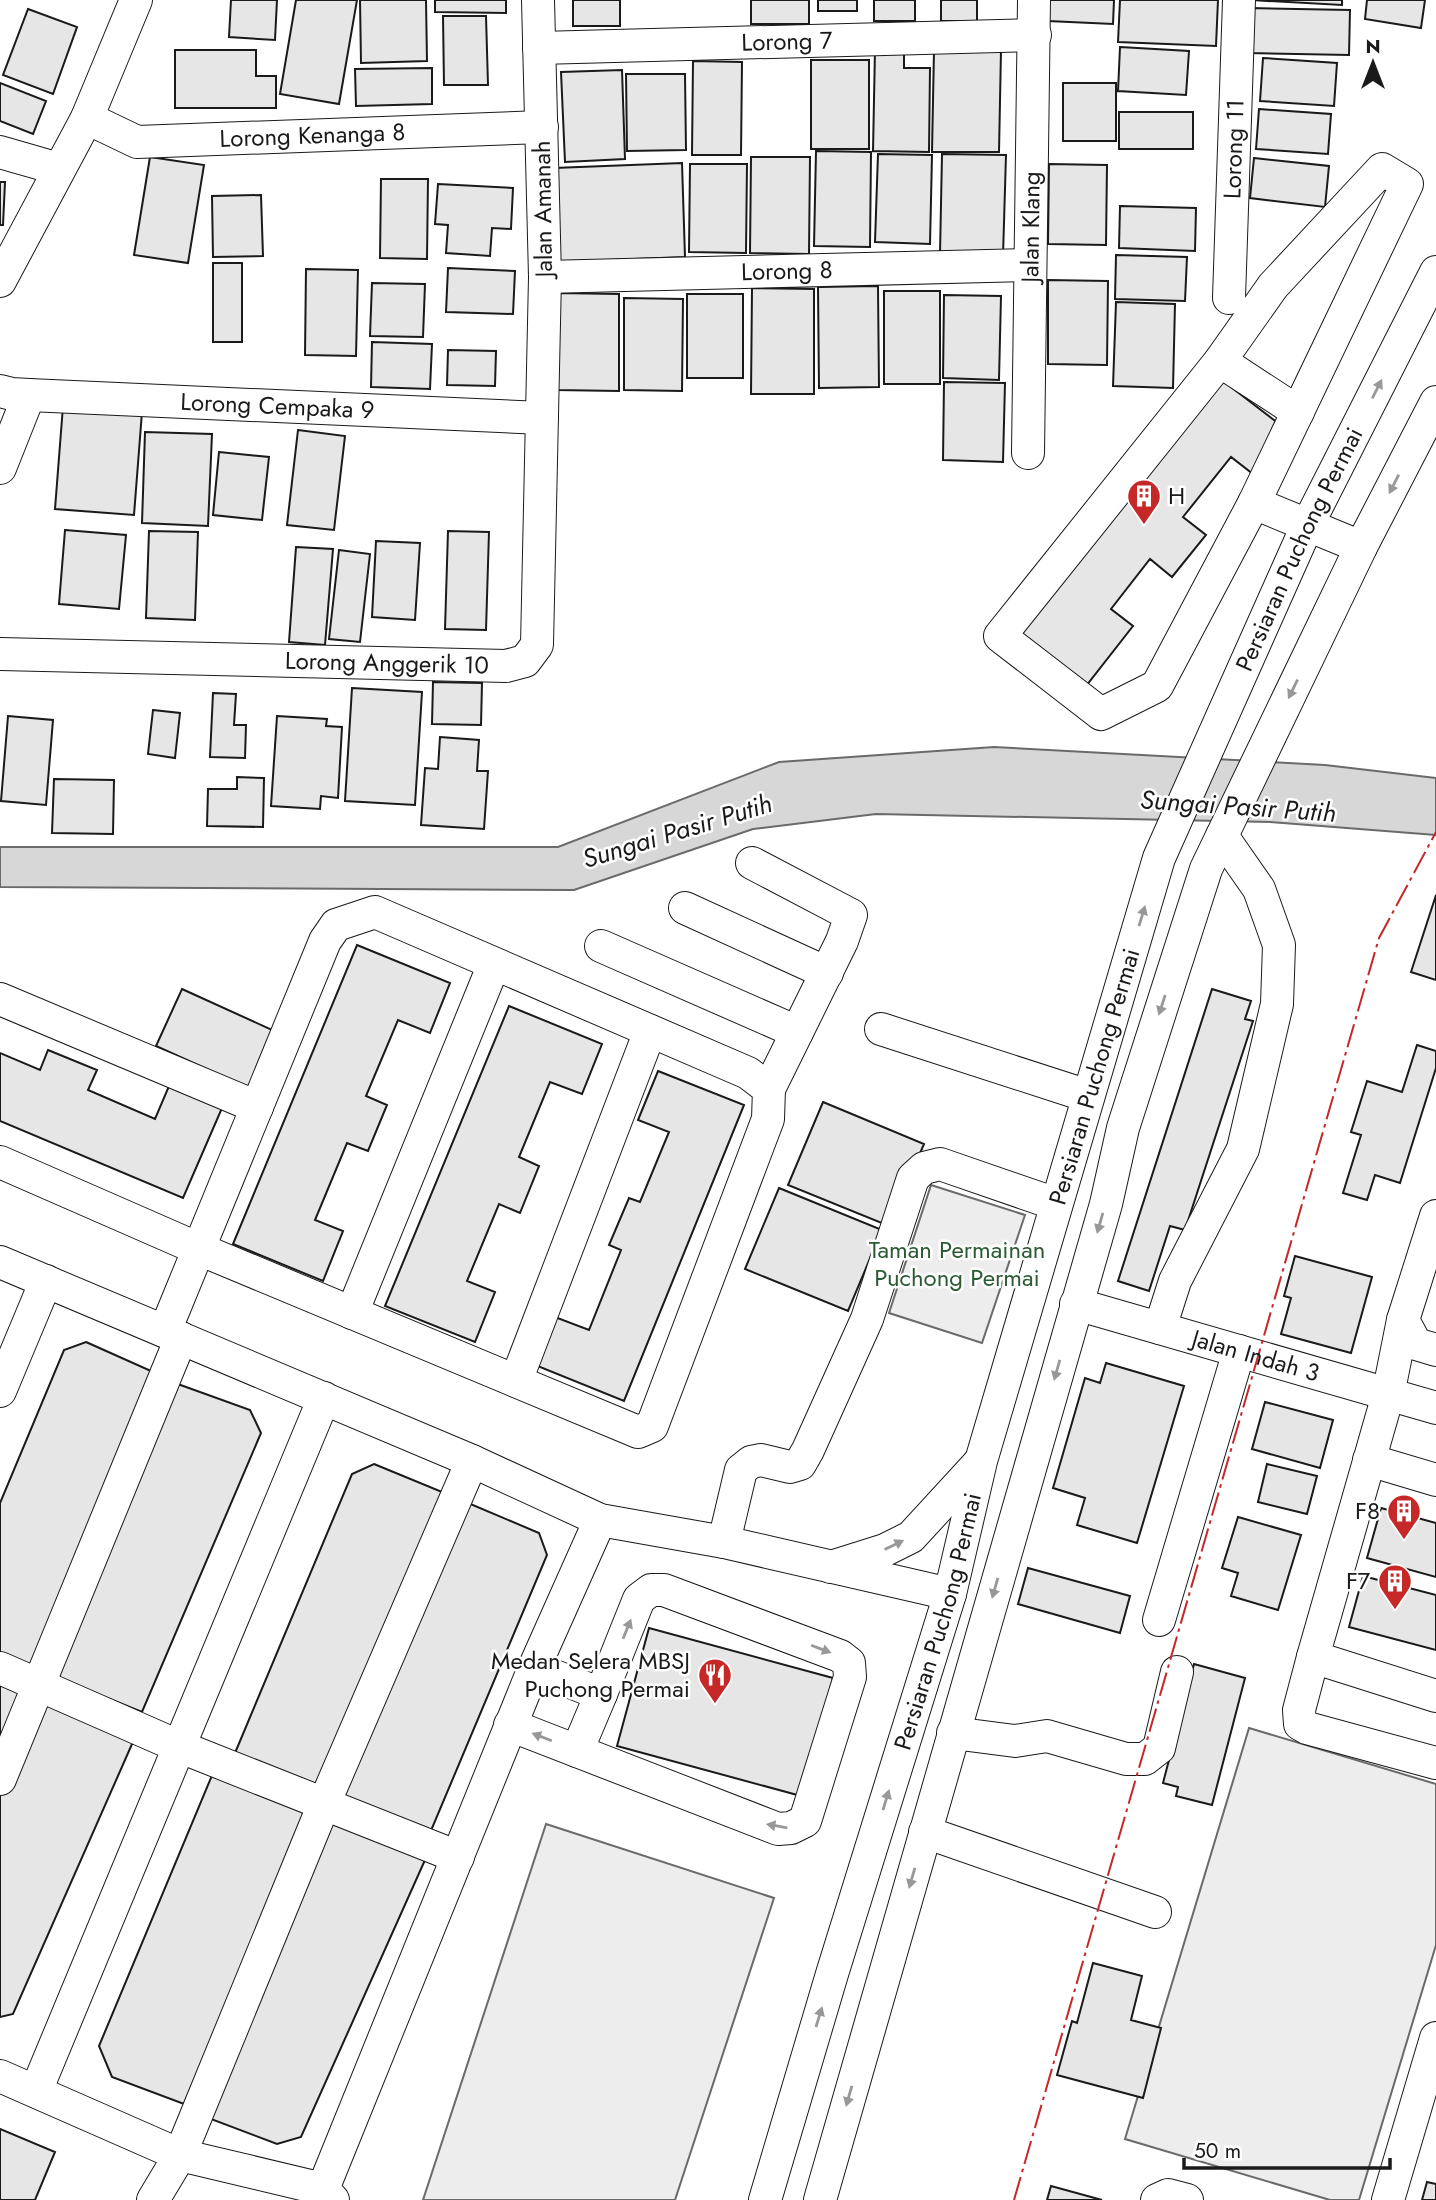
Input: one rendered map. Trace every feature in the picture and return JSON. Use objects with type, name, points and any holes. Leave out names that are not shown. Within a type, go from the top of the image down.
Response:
[{"type":"street","points":[[0,281],[59,169],[94,122],[136,0]]},
{"type":"street","name":"Jalan Amanah","points":[[538,0],[545,277],[542,418]]},
{"type":"street","name":"Jalan Klang","points":[[1028,453],[1034,0]]},
{"type":"street","name":"Lorong 11","points":[[1229,298],[1239,0]]},
{"type":"street","name":"Lorong 7","points":[[539,48],[1035,35]]},
{"type":"street","name":"Lorong Kenanga 8","points":[[94,122],[137,142],[542,127]]},
{"type":"street","points":[[0,152],[59,169]]},
{"type":"street","points":[[1382,169],[1407,184],[1298,412],[1255,503],[1157,686],[1101,713],[1000,636],[1220,361],[1273,286],[1382,169]]},
{"type":"street","name":"Lorong 8","points":[[545,277],[1029,265]]},
{"type":"street","name":"Persiaran Puchong Permai","points":[[765,2200],[950,1594],[981,1461],[1159,858],[1307,526],[1436,272]]},
{"type":"street","points":[[1220,361],[1298,412]]},
{"type":"street","points":[[0,468],[13,394]]},
{"type":"street","name":"Lorong Cempaka 9","points":[[13,394],[542,418]]},
{"type":"street","name":"Persiaran Puchong Permai","points":[[820,2200],[1106,1203],[1123,1128],[1206,869],[1362,547],[1436,402]]},
{"type":"street","name":"Lorong Anggerik 10","points":[[0,654],[506,666],[525,661],[537,645],[542,418]]},
{"type":"street","points":[[1255,503],[1362,547]]},
{"type":"street","points":[[1160,1328],[1175,1282],[1242,1149],[1277,1004],[1279,944],[1259,889],[1225,831]]},
{"type":"street","points":[[0,1162],[199,1249],[638,1432],[652,1426],[768,1119],[769,1089],[842,941],[851,915],[752,863]]},
{"type":"street","points":[[685,908],[827,972]]},
{"type":"street","points":[[0,1779],[40,1685],[173,1335],[199,1249],[326,941],[337,925],[375,912],[748,1073],[769,1089]]},
{"type":"street","points":[[601,946],[797,1032]]},
{"type":"street","points":[[352,1313],[494,964]]},
{"type":"street","points":[[0,999],[257,1107]]},
{"type":"street","points":[[881,1029],[1088,1096]]},
{"type":"street","points":[[516,1381],[650,1031]]},
{"type":"street","points":[[724,1542],[741,1470],[751,1462],[761,1460],[789,1467],[800,1464],[808,1450],[867,1319],[914,1178],[924,1168],[940,1164],[1056,1205]]},
{"type":"street","points":[[991,1429],[1026,1359],[1043,1337],[1076,1304],[1063,1285],[1059,1272],[1068,1164]]},
{"type":"street","points":[[1436,1216],[1403,1320],[1388,1395],[1299,1710],[1300,1724],[1307,1728],[1436,1763]]},
{"type":"street","points":[[0,1262],[472,1461],[600,1520],[724,1542],[950,1594]]},
{"type":"street","points":[[0,1391],[46,1281]]},
{"type":"street","name":"Jalan Indah 3","points":[[1076,1304],[1436,1408]]},
{"type":"street","points":[[1403,1320],[1416,1344],[1436,1350]]},
{"type":"street","points":[[1159,1620],[1239,1351]]},
{"type":"street","points":[[36,2091],[324,1398]]},
{"type":"street","points":[[1369,1460],[1436,1480]]},
{"type":"street","points":[[153,2200],[180,2155],[324,1804],[472,1461]]},
{"type":"street","points":[[830,1567],[885,1550],[911,1537],[981,1461]]},
{"type":"street","points":[[964,1695],[959,1623],[950,1594],[970,1554],[1026,1478]]},
{"type":"street","points":[[0,2076],[180,2155],[328,2194],[510,1725],[600,1520]]},
{"type":"street","points":[[510,1725],[577,1751],[778,1829],[791,1828],[805,1822],[850,1677],[849,1663],[840,1656],[664,1590],[651,1590],[639,1599],[577,1751]]},
{"type":"street","points":[[1312,1657],[1436,1696]]},
{"type":"street","points":[[0,1668],[178,1746],[458,1857]]},
{"type":"street","points":[[534,1668],[601,1694]]},
{"type":"street","points":[[953,1734],[1015,1741],[1047,1736],[1126,1759],[1145,1759],[1159,1748],[1177,1672]]},
{"type":"street","points":[[925,1832],[1155,1912]]},
{"type":"street","points":[[1388,2200],[1436,2038]]},
{"type":"street","points":[[1157,2200],[1168,2195],[1187,2200]]},
{"type":"shaded area","name":"Taman Permainan Puchong Permai","points":[[931,1185],[1025,1215],[982,1343],[889,1313]]},
{"type":"shaded area","points":[[1249,1728],[1436,1784],[1436,1945],[1359,2200],[1330,2200],[1125,2139]]},
{"type":"shaded area","points":[[546,1824],[774,1898],[675,2200],[423,2200]]},
{"type":"water","name":"Sungai Pasir Putih","points":[[994,747],[1325,765],[1436,778],[1436,835],[1270,822],[876,814],[753,829],[574,890],[0,887],[0,847],[558,847],[779,762]]},
{"type":"building","points":[[231,0],[277,0],[275,40],[229,37]]},
{"type":"building","points":[[296,0],[357,0],[339,104],[280,94]]},
{"type":"building","points":[[360,0],[426,0],[427,61],[361,63]]},
{"type":"building","points":[[435,0],[506,0],[506,13],[435,12]]},
{"type":"building","points":[[573,0],[620,0],[620,26],[573,26]]},
{"type":"building","points":[[751,0],[809,0],[809,24],[751,24]]},
{"type":"building","points":[[818,0],[857,0],[857,11],[818,11]]},
{"type":"building","points":[[874,0],[915,0],[915,21],[874,21]]},
{"type":"building","points":[[941,0],[977,0],[977,21],[941,21]]},
{"type":"building","points":[[1048,0],[1114,0],[1113,24],[1048,21]]},
{"type":"building","points":[[1120,0],[1218,0],[1216,46],[1118,42]]},
{"type":"building","points":[[1251,0],[1342,0],[1342,5]]},
{"type":"building","points":[[1367,0],[1425,0],[1421,28],[1365,19]]},
{"type":"building","points":[[1249,8],[1350,10],[1349,55],[1248,53]]},
{"type":"building","points":[[28,9],[77,27],[53,94],[3,75]]},
{"type":"building","points":[[443,16],[486,16],[488,85],[444,85]]},
{"type":"building","points":[[1120,47],[1189,51],[1186,95],[1118,91]]},
{"type":"building","points":[[875,49],[904,50],[904,68],[930,68],[929,152],[873,151]]},
{"type":"building","points":[[175,50],[256,50],[256,76],[276,76],[276,108],[175,108]]},
{"type":"building","points":[[934,50],[1001,50],[999,152],[932,152]]},
{"type":"building","points":[[1263,58],[1337,63],[1334,106],[1260,101]]},
{"type":"building","points":[[811,60],[869,60],[869,149],[811,149]]},
{"type":"building","points":[[693,61],[742,62],[741,155],[692,155]]},
{"type":"building","points":[[432,68],[432,104],[356,106],[355,69]]},
{"type":"building","points":[[622,70],[625,159],[565,162],[561,72]]},
{"type":"building","points":[[626,74],[685,74],[686,150],[627,151]]},
{"type":"building","points":[[0,83],[46,101],[33,134],[0,121]]},
{"type":"building","points":[[1063,83],[1116,83],[1116,141],[1063,141]]},
{"type":"building","points":[[1259,109],[1331,114],[1328,154],[1256,149]]},
{"type":"building","points":[[1119,112],[1193,112],[1193,149],[1119,149]]},
{"type":"building","points":[[816,151],[871,152],[870,247],[814,246]]},
{"type":"building","points":[[878,154],[932,155],[930,244],[875,242]]},
{"type":"building","points":[[942,154],[1006,155],[1003,256],[940,254]]},
{"type":"building","points":[[150,157],[204,165],[188,263],[134,255]]},
{"type":"building","points":[[751,157],[810,157],[809,254],[750,253]]},
{"type":"building","points":[[1254,158],[1329,166],[1325,207],[1250,198]]},
{"type":"building","points":[[682,163],[685,257],[557,262],[554,168]]},
{"type":"building","points":[[690,164],[747,164],[746,253],[689,252]]},
{"type":"building","points":[[1049,164],[1107,165],[1106,245],[1048,244]]},
{"type":"building","points":[[381,179],[428,179],[427,259],[380,258]]},
{"type":"building","points":[[0,182],[5,182],[3,225],[0,225]]},
{"type":"building","points":[[438,184],[513,188],[511,229],[492,228],[490,256],[446,253],[448,225],[435,224]]},
{"type":"building","points":[[261,195],[263,256],[213,257],[212,196]]},
{"type":"building","points":[[1120,206],[1196,208],[1195,251],[1119,248]]},
{"type":"building","points":[[1116,255],[1187,257],[1185,301],[1115,299]]},
{"type":"building","points":[[213,263],[242,263],[242,342],[213,342]]},
{"type":"building","points":[[448,268],[515,271],[513,314],[446,312]]},
{"type":"building","points":[[306,269],[358,270],[356,356],[305,355]]},
{"type":"building","points":[[1048,280],[1108,281],[1107,365],[1048,364]]},
{"type":"building","points":[[372,283],[425,284],[423,337],[370,336]]},
{"type":"building","points":[[878,286],[879,387],[819,388],[818,287]]},
{"type":"building","points":[[752,288],[814,289],[814,394],[751,394]]},
{"type":"building","points":[[884,291],[940,291],[940,384],[884,384]]},
{"type":"building","points":[[557,293],[619,294],[619,391],[556,390]]},
{"type":"building","points":[[687,294],[743,294],[743,378],[687,378]]},
{"type":"building","points":[[944,295],[1001,296],[999,380],[943,378]]},
{"type":"building","points":[[624,298],[683,299],[682,391],[624,390]]},
{"type":"building","points":[[1116,302],[1175,304],[1173,388],[1113,386]]},
{"type":"building","points":[[372,342],[432,344],[430,389],[371,387]]},
{"type":"building","points":[[448,350],[496,351],[495,386],[447,385]]},
{"type":"building","name":"H","points":[[1214,374],[1287,430],[1253,474],[1231,457],[1183,517],[1206,535],[1172,577],[1150,559],[1111,609],[1133,626],[1086,686],[1013,629]]},
{"type":"building","points":[[944,382],[1005,383],[1003,462],[943,460]]},
{"type":"building","points":[[63,406],[142,412],[134,515],[55,509]]},
{"type":"building","points":[[298,430],[345,436],[334,530],[287,525]]},
{"type":"building","points":[[145,432],[212,434],[208,526],[142,523]]},
{"type":"building","points":[[219,452],[269,457],[262,520],[213,515]]},
{"type":"building","points":[[65,530],[126,535],[119,609],[59,604]]},
{"type":"building","points":[[149,531],[198,532],[195,620],[146,618]]},
{"type":"building","points":[[448,531],[489,532],[486,630],[445,629]]},
{"type":"building","points":[[376,541],[420,543],[415,620],[372,617]]},
{"type":"building","points":[[296,547],[333,549],[325,645],[289,642]]},
{"type":"building","points":[[339,550],[370,554],[360,642],[329,639]]},
{"type":"building","points":[[433,682],[482,683],[481,725],[432,724]]},
{"type":"building","points":[[352,688],[422,692],[415,805],[345,801]]},
{"type":"building","points":[[213,693],[236,694],[234,725],[246,725],[245,758],[210,757]]},
{"type":"building","points":[[153,710],[180,713],[175,758],[148,754]]},
{"type":"building","points":[[8,716],[53,720],[46,805],[1,801]]},
{"type":"building","points":[[277,716],[327,719],[326,726],[342,727],[338,798],[321,796],[320,809],[271,806]]},
{"type":"building","points":[[440,737],[479,740],[477,771],[488,771],[484,829],[421,825],[425,768],[438,769]]},
{"type":"building","points":[[237,777],[264,778],[263,827],[207,826],[208,789],[237,789]]},
{"type":"building","points":[[54,779],[114,780],[113,834],[52,833]]},
{"type":"building","points":[[1436,895],[1436,980],[1411,972]]},
{"type":"building","points":[[357,945],[450,983],[430,1033],[398,1020],[366,1096],[387,1105],[368,1151],[347,1143],[315,1220],[343,1231],[323,1281],[233,1244]]},
{"type":"building","points":[[182,989],[281,1034],[255,1091],[156,1046]]},
{"type":"building","points":[[1212,989],[1251,1001],[1245,1019],[1253,1021],[1185,1230],[1170,1226],[1149,1291],[1118,1281]]},
{"type":"building","points":[[509,1006],[602,1044],[582,1094],[550,1082],[519,1157],[539,1166],[520,1213],[499,1204],[467,1281],[495,1292],[475,1342],[385,1306]]},
{"type":"building","points":[[1417,1045],[1436,1051],[1436,1068],[1400,1183],[1375,1175],[1367,1200],[1343,1193],[1361,1135],[1351,1132],[1367,1081],[1402,1092]]},
{"type":"building","points":[[48,1050],[97,1070],[88,1090],[155,1119],[169,1086],[222,1108],[183,1198],[0,1121],[0,1053],[40,1070]]},
{"type":"building","points":[[658,1071],[744,1105],[624,1401],[535,1365],[555,1317],[589,1330],[621,1250],[609,1245],[629,1198],[640,1202],[669,1132],[638,1120]]},
{"type":"building","points":[[823,1102],[924,1144],[889,1226],[788,1185]]},
{"type":"building","points":[[779,1188],[882,1230],[848,1311],[745,1269]]},
{"type":"building","points":[[1295,1256],[1372,1277],[1351,1353],[1281,1334],[1291,1298],[1284,1296]]},
{"type":"building","points":[[86,1342],[160,1375],[33,1670],[0,1656],[0,1503],[64,1350]]},
{"type":"building","points":[[1106,1363],[1184,1386],[1137,1543],[1077,1525],[1085,1498],[1053,1488],[1085,1378],[1100,1383]]},
{"type":"building","points":[[175,1383],[250,1410],[261,1433],[142,1712],[50,1675]]},
{"type":"building","points":[[1265,1402],[1333,1420],[1320,1468],[1252,1449]]},
{"type":"building","points":[[374,1464],[447,1494],[317,1789],[235,1753],[352,1474]]},
{"type":"building","points":[[1267,1464],[1317,1476],[1307,1514],[1258,1502]]},
{"type":"building","points":[[461,1500],[539,1533],[547,1555],[430,1833],[333,1795]]},
{"type":"building","name":"F8","points":[[1381,1508],[1436,1523],[1436,1577],[1367,1558]]},
{"type":"building","points":[[1238,1517],[1301,1535],[1278,1610],[1231,1596],[1238,1573],[1222,1568]]},
{"type":"building","points":[[1028,1568],[1130,1596],[1120,1633],[1018,1604]]},
{"type":"building","name":"F7","points":[[1363,1576],[1436,1595],[1436,1650],[1349,1627]]},
{"type":"building","points":[[649,1628],[833,1678],[801,1796],[617,1746]]},
{"type":"building","points":[[1194,1664],[1245,1678],[1212,1805],[1176,1796],[1178,1787],[1163,1783]]},
{"type":"building","points":[[0,1684],[23,1694],[0,1748]]},
{"type":"building","points":[[41,1697],[136,1735],[13,2014],[0,2017],[0,1793]]},
{"type":"building","points":[[213,1773],[307,1813],[184,2104],[112,2077],[99,2046]]},
{"type":"building","points":[[323,1819],[425,1860],[301,2137],[277,2144],[203,2116]]},
{"type":"building","points":[[1093,1963],[1142,1976],[1131,2020],[1161,2028],[1143,2098],[1057,2075],[1072,2021],[1077,2023]]},
{"type":"building","points":[[0,2129],[55,2152],[35,2200],[0,2200]]},
{"type":"building","points":[[1427,2182],[1436,2184],[1436,2200],[1422,2200]]},
{"type":"building","points":[[1051,2186],[1102,2200],[1047,2200]]},
{"type":"power","points":[[1014,2200],[1379,938],[1436,832]]},
{"type":"place","name":"H","points":[[1144,526]]},
{"type":"place","name":"F8","points":[[1404,1541]]},
{"type":"place","name":"F7","points":[[1395,1611]]},
{"type":"place","name":"Medan Selera MBSJ Puchong Permai","points":[[715,1705]]}]
